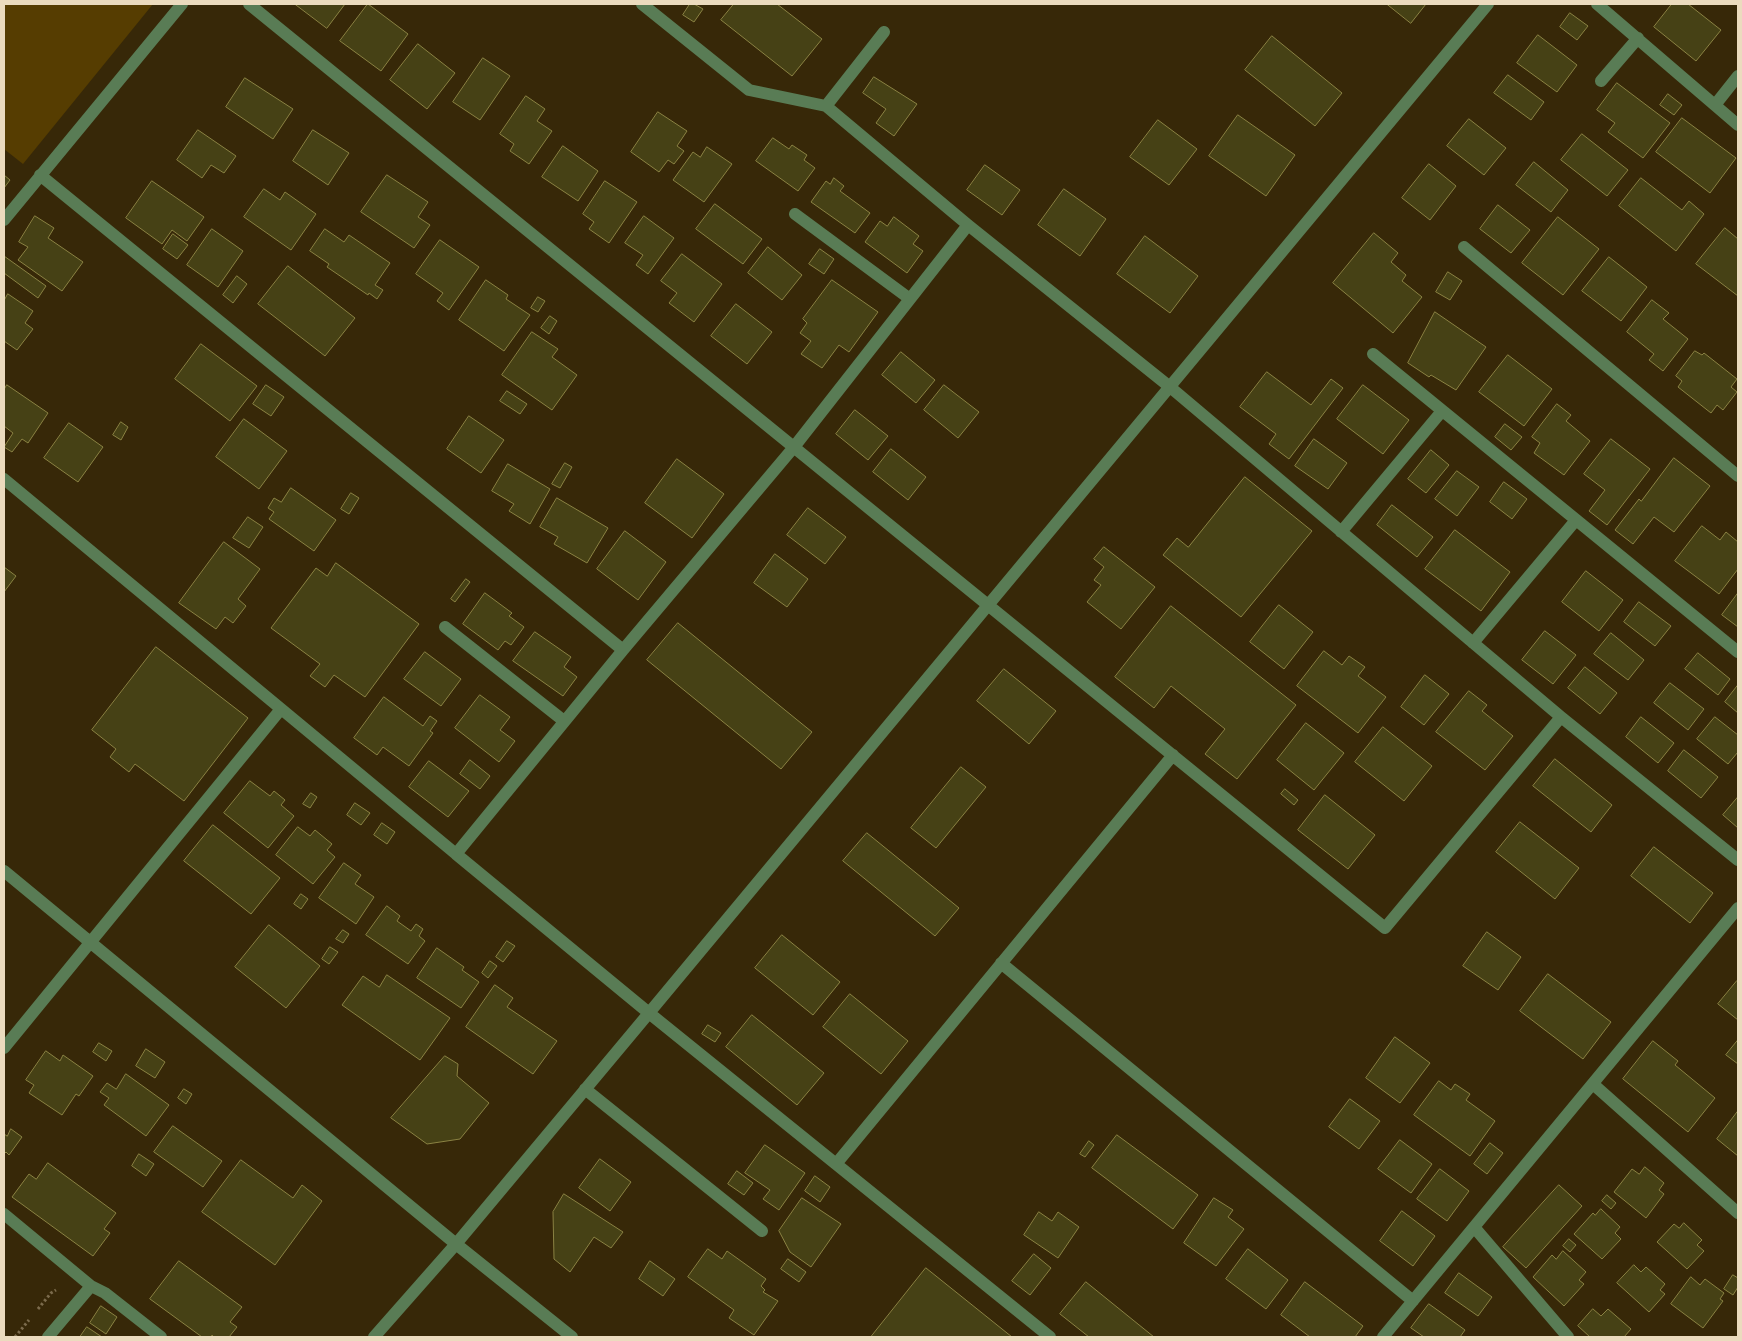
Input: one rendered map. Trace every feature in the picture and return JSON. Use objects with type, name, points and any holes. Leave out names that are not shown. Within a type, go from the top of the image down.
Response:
[{"type":"street","points":[[4,220],[182,4]]},
{"type":"street","points":[[249,4],[1385,928],[1561,717]]},
{"type":"street","points":[[642,4],[749,90],[826,106],[968,225],[1170,387],[1561,717],[1738,860]]},
{"type":"street","points":[[374,1337],[456,1244],[586,1089],[1488,4]]},
{"type":"street","points":[[1598,4],[1738,125]]},
{"type":"street","points":[[826,106],[884,32]]},
{"type":"street","points":[[1601,81],[1638,38]]},
{"type":"street","points":[[1715,105],[1738,76]]},
{"type":"street","points":[[40,175],[623,650]]},
{"type":"street","points":[[795,214],[910,299]]},
{"type":"street","points":[[456,854],[564,721],[794,447],[968,225]]},
{"type":"street","points":[[1464,247],[1738,476]]},
{"type":"street","points":[[1373,354],[1738,652]]},
{"type":"street","points":[[1342,532],[1442,411]]},
{"type":"street","points":[[4,479],[649,1013],[1050,1337]]},
{"type":"street","points":[[1473,642],[1576,520]]},
{"type":"street","points":[[445,627],[564,721]]},
{"type":"street","points":[[4,1048],[281,709]]},
{"type":"street","points":[[836,1164],[1173,755]]},
{"type":"street","points":[[4,871],[456,1244],[572,1337]]},
{"type":"street","points":[[1383,1337],[1738,908]]},
{"type":"street","points":[[1001,963],[1413,1301]]},
{"type":"street","points":[[1593,1084],[1738,1213]]},
{"type":"street","points":[[586,1089],[762,1231]]},
{"type":"street","points":[[4,1214],[91,1286],[105,1294],[161,1337]]},
{"type":"street","points":[[1474,1227],[1568,1337]]},
{"type":"street","points":[[48,1337],[91,1286]]},
{"type":"shaded area","points":[[4,4],[153,4],[23,164],[4,149]]},
{"type":"building","points":[[295,4],[345,4],[327,28]]},
{"type":"building","points":[[368,4],[408,34],[381,71],[340,41]]},
{"type":"building","points":[[690,4],[703,9],[694,22],[683,15]]},
{"type":"building","points":[[734,4],[777,4],[822,39],[792,76],[721,20]]},
{"type":"building","points":[[1387,4],[1426,4],[1411,23]]},
{"type":"building","points":[[1672,4],[1688,4],[1721,30],[1696,61],[1654,27]]},
{"type":"building","points":[[1570,13],[1588,26],[1577,40],[1560,27]]},
{"type":"building","points":[[1538,35],[1577,65],[1557,92],[1517,63]]},
{"type":"building","points":[[1272,36],[1342,93],[1315,126],[1245,70]]},
{"type":"building","points":[[418,44],[455,73],[427,109],[390,80]]},
{"type":"building","points":[[483,58],[510,76],[480,120],[453,102]]},
{"type":"building","points":[[1508,75],[1544,102],[1531,120],[1494,93]]},
{"type":"building","points":[[874,77],[917,104],[894,136],[876,123],[886,109],[863,93]]},
{"type":"building","points":[[245,78],[293,109],[273,139],[226,107]]},
{"type":"building","points":[[1617,83],[1670,123],[1643,158],[1608,132],[1615,123],[1597,110]]},
{"type":"building","points":[[1668,94],[1682,105],[1674,115],[1660,105]]},
{"type":"building","points":[[526,96],[545,109],[537,121],[552,131],[529,164],[510,151],[514,144],[500,134]]},
{"type":"building","points":[[658,112],[687,131],[677,146],[684,151],[674,164],[668,160],[659,172],[631,152]]},
{"type":"building","points":[[1238,115],[1295,155],[1266,196],[1209,156]]},
{"type":"building","points":[[1682,118],[1736,158],[1710,193],[1656,152]]},
{"type":"building","points":[[1469,119],[1506,148],[1484,175],[1447,146]]},
{"type":"building","points":[[1158,120],[1197,149],[1169,185],[1130,157]]},
{"type":"building","points":[[198,130],[236,156],[224,173],[211,165],[202,178],[177,160]]},
{"type":"building","points":[[313,130],[349,153],[328,185],[293,161]]},
{"type":"building","points":[[1582,134],[1628,170],[1607,196],[1561,160]]},
{"type":"building","points":[[773,138],[789,149],[792,145],[807,155],[804,160],[815,168],[798,191],[756,161]]},
{"type":"building","points":[[563,146],[598,171],[578,201],[542,177]]},
{"type":"building","points":[[707,147],[732,164],[704,202],[673,180],[693,152],[700,157]]},
{"type":"building","points":[[1534,162],[1568,190],[1551,212],[1516,185]]},
{"type":"building","points":[[1429,164],[1456,186],[1430,220],[1402,198]]},
{"type":"building","points":[[985,165],[1020,190],[1002,215],[967,190]]},
{"type":"building","points":[[4,175],[10,180],[4,188]]},
{"type":"building","points":[[387,175],[428,202],[418,217],[430,225],[414,248],[361,212]]},
{"type":"building","points":[[834,178],[844,186],[840,191],[870,213],[855,233],[811,202],[826,181],[830,184]]},
{"type":"building","points":[[1641,178],[1682,210],[1689,201],[1704,214],[1676,251],[1619,206]]},
{"type":"building","points":[[152,181],[204,217],[187,241],[172,230],[162,244],[126,218]]},
{"type":"building","points":[[605,181],[637,202],[609,243],[589,229],[594,222],[583,214]]},
{"type":"building","points":[[264,189],[280,200],[285,192],[316,214],[291,250],[244,217]]},
{"type":"building","points":[[1064,189],[1106,219],[1080,256],[1038,225]]},
{"type":"building","points":[[715,204],[762,239],[743,264],[696,229]]},
{"type":"building","points":[[1498,205],[1530,230],[1511,253],[1480,229]]},
{"type":"building","points":[[35,216],[54,228],[48,238],[83,262],[62,291],[18,260],[28,247],[19,242]]},
{"type":"building","points":[[644,216],[674,238],[648,274],[636,265],[643,255],[625,243]]},
{"type":"building","points":[[894,217],[919,236],[913,244],[923,251],[907,273],[865,242],[880,221],[887,226]]},
{"type":"building","points":[[1558,217],[1599,249],[1563,295],[1522,263]]},
{"type":"building","points":[[1725,228],[1738,239],[1738,296],[1696,264]]},
{"type":"building","points":[[212,229],[243,251],[218,287],[187,265]]},
{"type":"building","points":[[325,229],[344,242],[349,235],[390,263],[375,285],[383,290],[377,299],[327,267],[329,264],[310,251]]},
{"type":"building","points":[[1374,233],[1398,253],[1391,262],[1406,275],[1402,281],[1422,297],[1393,333],[1333,283]]},
{"type":"building","points":[[173,234],[188,245],[177,259],[163,249]]},
{"type":"building","points":[[1145,236],[1198,276],[1170,313],[1117,274]]},
{"type":"building","points":[[440,240],[479,267],[449,310],[437,301],[443,293],[416,274]]},
{"type":"building","points":[[768,247],[802,275],[782,300],[748,273]]},
{"type":"building","points":[[820,249],[834,259],[824,274],[809,264]]},
{"type":"building","points":[[682,254],[722,284],[694,322],[669,303],[677,293],[661,281]]},
{"type":"building","points":[[4,256],[46,286],[38,298],[4,273]]},
{"type":"building","points":[[1609,257],[1647,287],[1621,321],[1582,291]]},
{"type":"building","points":[[288,266],[355,318],[325,356],[258,304]]},
{"type":"building","points":[[1448,272],[1462,281],[1450,300],[1436,292]]},
{"type":"building","points":[[237,276],[247,284],[233,303],[223,295]]},
{"type":"building","points":[[486,280],[508,295],[506,299],[530,315],[504,351],[459,320]]},
{"type":"building","points":[[832,280],[878,312],[849,352],[839,345],[822,368],[801,354],[811,341],[800,333],[807,323],[803,319]]},
{"type":"building","points":[[8,294],[33,311],[25,323],[33,329],[17,350],[4,341],[4,301]]},
{"type":"building","points":[[538,297],[545,301],[538,312],[531,308]]},
{"type":"building","points":[[1652,300],[1669,313],[1663,319],[1688,339],[1663,371],[1649,360],[1654,354],[1627,332]]},
{"type":"building","points":[[736,304],[772,332],[747,364],[711,336]]},
{"type":"building","points":[[1435,312],[1486,347],[1456,390],[1431,375],[1429,377],[1408,363]]},
{"type":"building","points":[[550,316],[557,321],[549,334],[541,328]]},
{"type":"building","points":[[532,332],[558,349],[552,357],[577,375],[552,410],[502,375]]},
{"type":"building","points":[[201,344],[257,386],[230,421],[175,379]]},
{"type":"building","points":[[1695,351],[1702,355],[1704,353],[1737,379],[1731,387],[1737,392],[1723,410],[1717,405],[1711,413],[1678,387],[1682,381],[1676,376]]},
{"type":"building","points":[[901,352],[935,380],[916,403],[882,375]]},
{"type":"building","points":[[1508,355],[1552,389],[1524,426],[1479,392]]},
{"type":"building","points":[[1267,372],[1311,405],[1331,379],[1343,388],[1289,459],[1269,444],[1276,434],[1240,407]]},
{"type":"building","points":[[7,385],[48,413],[28,443],[22,439],[12,452],[4,447],[13,433],[4,426],[4,390]]},
{"type":"building","points":[[266,385],[284,397],[271,416],[253,404]]},
{"type":"building","points":[[944,385],[979,412],[958,438],[924,410]]},
{"type":"building","points":[[1363,385],[1409,420],[1383,454],[1337,419]]},
{"type":"building","points":[[507,391],[527,404],[520,414],[500,401]]},
{"type":"building","points":[[1557,404],[1571,415],[1566,421],[1590,441],[1564,475],[1534,453],[1540,443],[1532,437]]},
{"type":"building","points":[[855,410],[888,436],[868,460],[836,434]]},
{"type":"building","points":[[469,416],[504,440],[481,473],[447,449]]},
{"type":"building","points":[[244,419],[287,451],[259,489],[216,457]]},
{"type":"building","points":[[121,422],[128,427],[121,440],[113,435]]},
{"type":"building","points":[[69,423],[103,447],[78,482],[44,458]]},
{"type":"building","points":[[1505,424],[1522,437],[1511,450],[1495,437]]},
{"type":"building","points":[[1314,439],[1347,463],[1328,489],[1295,466]]},
{"type":"building","points":[[1611,439],[1650,469],[1607,525],[1589,511],[1605,490],[1584,474]]},
{"type":"building","points":[[891,449],[926,477],[908,500],[873,472]]},
{"type":"building","points":[[1431,450],[1449,465],[1426,493],[1408,479]]},
{"type":"building","points":[[1674,458],[1710,486],[1674,532],[1654,517],[1633,544],[1615,530],[1639,499],[1641,501]]},
{"type":"building","points":[[677,459],[724,494],[692,538],[645,503]]},
{"type":"building","points":[[565,463],[572,467],[560,488],[552,484]]},
{"type":"building","points":[[508,464],[550,489],[530,524],[509,511],[514,504],[492,491]]},
{"type":"building","points":[[1457,471],[1479,487],[1457,516],[1435,499]]},
{"type":"building","points":[[1245,477],[1312,531],[1241,617],[1163,555],[1177,538],[1188,547]]},
{"type":"building","points":[[1504,482],[1527,499],[1512,519],[1490,502]]},
{"type":"building","points":[[291,488],[336,520],[314,551],[269,519],[274,512],[268,508],[274,498],[281,502]]},
{"type":"building","points":[[351,493],[359,498],[349,514],[341,509]]},
{"type":"building","points":[[557,498],[608,528],[587,563],[554,544],[558,537],[540,527]]},
{"type":"building","points":[[1392,505],[1433,537],[1417,557],[1377,525]]},
{"type":"building","points":[[808,508],[846,537],[825,564],[787,535]]},
{"type":"building","points":[[248,517],[263,527],[249,548],[233,538]]},
{"type":"building","points":[[1702,526],[1720,540],[1726,532],[1738,542],[1738,569],[1719,594],[1675,561]]},
{"type":"building","points":[[1455,530],[1510,572],[1481,611],[1425,569]]},
{"type":"building","points":[[625,531],[666,562],[638,600],[597,569]]},
{"type":"building","points":[[224,542],[260,569],[238,599],[246,606],[233,623],[225,617],[216,629],[179,603]]},
{"type":"building","points":[[1104,547],[1155,587],[1121,629],[1087,602],[1101,585],[1094,580],[1104,567],[1094,559]]},
{"type":"building","points":[[775,554],[808,579],[787,607],[754,583]]},
{"type":"building","points":[[336,563],[419,624],[365,697],[334,675],[325,687],[310,676],[320,664],[271,628],[316,568],[327,576]]},
{"type":"building","points":[[4,567],[16,576],[4,592]]},
{"type":"building","points":[[1586,571],[1623,600],[1599,631],[1562,602]]},
{"type":"building","points":[[466,579],[470,582],[455,602],[451,599]]},
{"type":"building","points":[[485,593],[512,613],[509,616],[524,627],[511,645],[505,641],[498,650],[463,624]]},
{"type":"building","points":[[1738,593],[1738,627],[1722,615]]},
{"type":"building","points":[[1639,602],[1671,626],[1655,646],[1624,622]]},
{"type":"building","points":[[1279,605],[1313,632],[1284,669],[1250,642]]},
{"type":"building","points":[[1171,606],[1296,705],[1237,779],[1205,754],[1225,729],[1171,686],[1154,708],[1115,677]]},
{"type":"building","points":[[678,623],[812,732],[781,769],[647,660]]},
{"type":"building","points":[[1545,631],[1576,655],[1553,684],[1522,660]]},
{"type":"building","points":[[535,632],[571,657],[564,667],[577,677],[563,696],[513,661]]},
{"type":"building","points":[[1611,633],[1644,660],[1628,680],[1594,654]]},
{"type":"building","points":[[156,647],[248,718],[184,801],[135,764],[129,772],[110,757],[116,749],[92,730]]},
{"type":"building","points":[[1324,651],[1342,665],[1349,656],[1365,667],[1358,676],[1386,697],[1358,733],[1297,686]]},
{"type":"building","points":[[425,652],[461,679],[441,706],[404,679]]},
{"type":"building","points":[[1698,653],[1730,679],[1718,695],[1685,669]]},
{"type":"building","points":[[1585,667],[1617,693],[1600,714],[1568,688]]},
{"type":"building","points":[[1004,669],[1056,711],[1029,744],[977,701]]},
{"type":"building","points":[[1425,675],[1449,694],[1424,725],[1401,707]]},
{"type":"building","points":[[1670,683],[1704,709],[1688,730],[1654,703]]},
{"type":"building","points":[[1738,685],[1738,713],[1725,702]]},
{"type":"building","points":[[1469,691],[1487,705],[1482,711],[1513,736],[1485,770],[1436,732]]},
{"type":"building","points":[[480,695],[510,717],[500,730],[515,741],[499,762],[455,728]]},
{"type":"building","points":[[384,697],[423,726],[430,716],[437,721],[430,731],[433,733],[409,766],[383,747],[377,755],[354,738]]},
{"type":"building","points":[[1641,717],[1674,743],[1658,763],[1626,737]]},
{"type":"building","points":[[1715,717],[1738,735],[1738,752],[1728,764],[1697,739]]},
{"type":"building","points":[[1306,723],[1344,753],[1314,790],[1277,760]]},
{"type":"building","points":[[1383,727],[1432,766],[1404,801],[1355,762]]},
{"type":"building","points":[[1684,750],[1718,777],[1701,798],[1668,771]]},
{"type":"building","points":[[1555,759],[1612,805],[1591,832],[1533,786]]},
{"type":"building","points":[[470,760],[490,776],[480,789],[460,774]]},
{"type":"building","points":[[429,761],[469,791],[448,817],[409,787]]},
{"type":"building","points":[[961,767],[986,787],[936,848],[911,828]]},
{"type":"building","points":[[250,781],[270,796],[274,791],[285,800],[281,805],[294,816],[268,848],[224,813]]},
{"type":"building","points":[[1285,789],[1298,800],[1294,805],[1281,794]]},
{"type":"building","points":[[311,793],[317,797],[310,808],[303,804]]},
{"type":"building","points":[[1325,795],[1375,835],[1348,869],[1298,830]]},
{"type":"building","points":[[1738,797],[1738,828],[1723,815]]},
{"type":"building","points":[[355,803],[370,813],[361,825],[347,815]]},
{"type":"building","points":[[1520,822],[1579,868],[1555,899],[1496,852]]},
{"type":"building","points":[[382,823],[395,832],[387,844],[374,835]]},
{"type":"building","points":[[213,825],[280,878],[251,914],[184,861]]},
{"type":"building","points":[[298,827],[310,836],[315,830],[332,844],[327,850],[335,857],[313,884],[276,855]]},
{"type":"building","points":[[867,833],[959,908],[935,936],[843,861]]},
{"type":"building","points":[[1654,847],[1713,893],[1690,923],[1631,876]]},
{"type":"building","points":[[344,863],[361,875],[355,884],[374,897],[356,924],[319,898]]},
{"type":"building","points":[[301,894],[308,899],[301,909],[294,904]]},
{"type":"building","points":[[387,906],[400,916],[397,921],[411,931],[416,924],[423,929],[419,936],[425,941],[408,964],[366,935]]},
{"type":"building","points":[[269,925],[320,966],[286,1008],[235,967]]},
{"type":"building","points":[[343,930],[349,934],[343,943],[336,939]]},
{"type":"building","points":[[1487,932],[1521,957],[1498,990],[1463,966]]},
{"type":"building","points":[[782,935],[840,982],[813,1015],[755,968]]},
{"type":"building","points":[[507,941],[515,946],[503,962],[496,957]]},
{"type":"building","points":[[330,947],[338,952],[329,964],[322,959]]},
{"type":"building","points":[[437,948],[464,967],[462,970],[479,982],[461,1008],[417,978]]},
{"type":"building","points":[[490,961],[497,966],[488,978],[482,973]]},
{"type":"building","points":[[1548,974],[1611,1022],[1583,1059],[1520,1011]]},
{"type":"building","points":[[387,975],[450,1018],[420,1060],[342,1005],[363,976],[379,987]]},
{"type":"building","points":[[1738,982],[1738,1020],[1718,1004]]},
{"type":"building","points":[[495,985],[513,998],[507,1007],[557,1041],[533,1074],[466,1027]]},
{"type":"building","points":[[850,994],[908,1041],[881,1074],[823,1027]]},
{"type":"building","points":[[752,1015],[824,1073],[797,1105],[726,1047]]},
{"type":"building","points":[[708,1025],[721,1033],[715,1042],[702,1034]]},
{"type":"building","points":[[1395,1037],[1430,1063],[1400,1103],[1366,1078]]},
{"type":"building","points":[[1738,1040],[1738,1064],[1726,1055]]},
{"type":"building","points":[[1653,1041],[1678,1061],[1675,1065],[1715,1098],[1688,1132],[1623,1079]]},
{"type":"building","points":[[99,1043],[112,1051],[106,1061],[93,1052]]},
{"type":"building","points":[[146,1049],[165,1062],[155,1078],[136,1066]]},
{"type":"building","points":[[46,1051],[60,1061],[63,1055],[93,1076],[79,1096],[76,1094],[62,1115],[29,1093],[34,1085],[26,1080]]},
{"type":"building","points":[[445,1056],[458,1064],[457,1076],[489,1103],[460,1139],[427,1144],[391,1118]]},
{"type":"building","points":[[126,1074],[169,1105],[146,1136],[104,1105],[109,1098],[100,1092],[107,1083],[116,1089]]},
{"type":"building","points":[[1439,1081],[1451,1090],[1455,1084],[1470,1094],[1466,1100],[1495,1121],[1470,1156],[1414,1115]]},
{"type":"building","points":[[184,1089],[192,1094],[186,1104],[178,1098]]},
{"type":"building","points":[[1350,1099],[1380,1121],[1359,1149],[1329,1127]]},
{"type":"building","points":[[1738,1111],[1738,1156],[1717,1139]]},
{"type":"building","points":[[173,1126],[222,1161],[203,1187],[154,1152]]},
{"type":"building","points":[[11,1129],[22,1137],[9,1155],[6,1152],[4,1154],[4,1134],[7,1136]]},
{"type":"building","points":[[1117,1135],[1198,1195],[1173,1229],[1092,1168]]},
{"type":"building","points":[[1400,1140],[1432,1164],[1411,1193],[1378,1169]]},
{"type":"building","points":[[1089,1141],[1094,1145],[1085,1157],[1080,1154]]},
{"type":"building","points":[[1490,1143],[1503,1153],[1487,1174],[1474,1164]]},
{"type":"building","points":[[765,1145],[805,1173],[779,1210],[763,1199],[770,1190],[745,1173]]},
{"type":"building","points":[[139,1154],[154,1164],[146,1176],[132,1166]]},
{"type":"building","points":[[600,1159],[631,1182],[610,1211],[579,1188]]},
{"type":"building","points":[[241,1160],[293,1198],[302,1185],[322,1201],[275,1265],[202,1212]]},
{"type":"building","points":[[48,1163],[116,1213],[104,1229],[110,1233],[93,1256],[12,1197],[29,1174],[36,1179]]},
{"type":"building","points":[[1645,1167],[1664,1183],[1659,1190],[1664,1194],[1646,1218],[1614,1192],[1632,1169],[1639,1174]]},
{"type":"building","points":[[1440,1169],[1469,1191],[1447,1221],[1417,1199]]},
{"type":"building","points":[[737,1171],[753,1183],[744,1195],[728,1184]]},
{"type":"building","points":[[815,1176],[830,1187],[820,1202],[805,1191]]},
{"type":"building","points":[[1559,1185],[1582,1206],[1526,1268],[1503,1247]]},
{"type":"building","points":[[564,1194],[623,1232],[611,1248],[594,1237],[570,1272],[554,1259],[553,1212]]},
{"type":"building","points":[[1607,1195],[1616,1203],[1611,1209],[1602,1201]]},
{"type":"building","points":[[802,1198],[841,1224],[811,1267],[790,1252],[779,1231]]},
{"type":"building","points":[[1214,1198],[1233,1210],[1228,1217],[1244,1229],[1216,1266],[1184,1243]]},
{"type":"building","points":[[1601,1209],[1620,1227],[1615,1233],[1621,1239],[1602,1259],[1574,1234],[1593,1213],[1595,1215]]},
{"type":"building","points":[[1402,1211],[1435,1236],[1413,1266],[1380,1241]]},
{"type":"building","points":[[1039,1212],[1052,1221],[1058,1212],[1079,1227],[1058,1258],[1024,1235]]},
{"type":"building","points":[[1684,1223],[1702,1240],[1697,1245],[1704,1251],[1687,1269],[1657,1242],[1674,1224],[1679,1228]]},
{"type":"building","points":[[1569,1239],[1576,1245],[1570,1252],[1563,1246]]},
{"type":"building","points":[[708,1249],[722,1259],[727,1251],[766,1279],[761,1286],[765,1290],[763,1292],[778,1301],[754,1335],[729,1318],[734,1310],[688,1277]]},
{"type":"building","points":[[1248,1249],[1288,1280],[1266,1309],[1226,1279]]},
{"type":"building","points":[[1563,1251],[1586,1272],[1579,1280],[1584,1284],[1564,1306],[1533,1277],[1552,1255],[1556,1259]]},
{"type":"building","points":[[1034,1254],[1051,1268],[1030,1295],[1012,1281]]},
{"type":"building","points":[[788,1259],[806,1272],[799,1282],[781,1269]]},
{"type":"building","points":[[179,1261],[242,1307],[230,1322],[237,1327],[229,1337],[214,1337],[212,1335],[211,1337],[202,1337],[150,1299]]},
{"type":"building","points":[[650,1261],[675,1279],[663,1296],[639,1279]]},
{"type":"building","points":[[1634,1265],[1641,1272],[1646,1267],[1665,1284],[1660,1290],[1665,1294],[1649,1312],[1617,1283]]},
{"type":"building","points":[[926,1268],[1012,1337],[871,1337]]},
{"type":"building","points":[[1459,1273],[1492,1297],[1478,1316],[1445,1293]]},
{"type":"building","points":[[1733,1275],[1738,1278],[1738,1287],[1733,1295],[1724,1289]]},
{"type":"building","points":[[1691,1277],[1700,1285],[1705,1279],[1724,1293],[1720,1299],[1723,1301],[1703,1328],[1671,1304]]},
{"type":"building","points":[[1086,1282],[1154,1337],[1089,1337],[1060,1314]]},
{"type":"building","points":[[1305,1282],[1363,1326],[1355,1337],[1310,1337],[1281,1315]]},
{"type":"building","points":[[1429,1304],[1465,1330],[1460,1337],[1424,1337],[1411,1328]]},
{"type":"building","points":[[101,1306],[117,1317],[106,1334],[90,1323]]},
{"type":"building","points":[[1593,1309],[1601,1316],[1608,1309],[1631,1329],[1624,1337],[1590,1337],[1578,1326]]},
{"type":"building","points":[[87,1327],[102,1337],[80,1337]]}]
